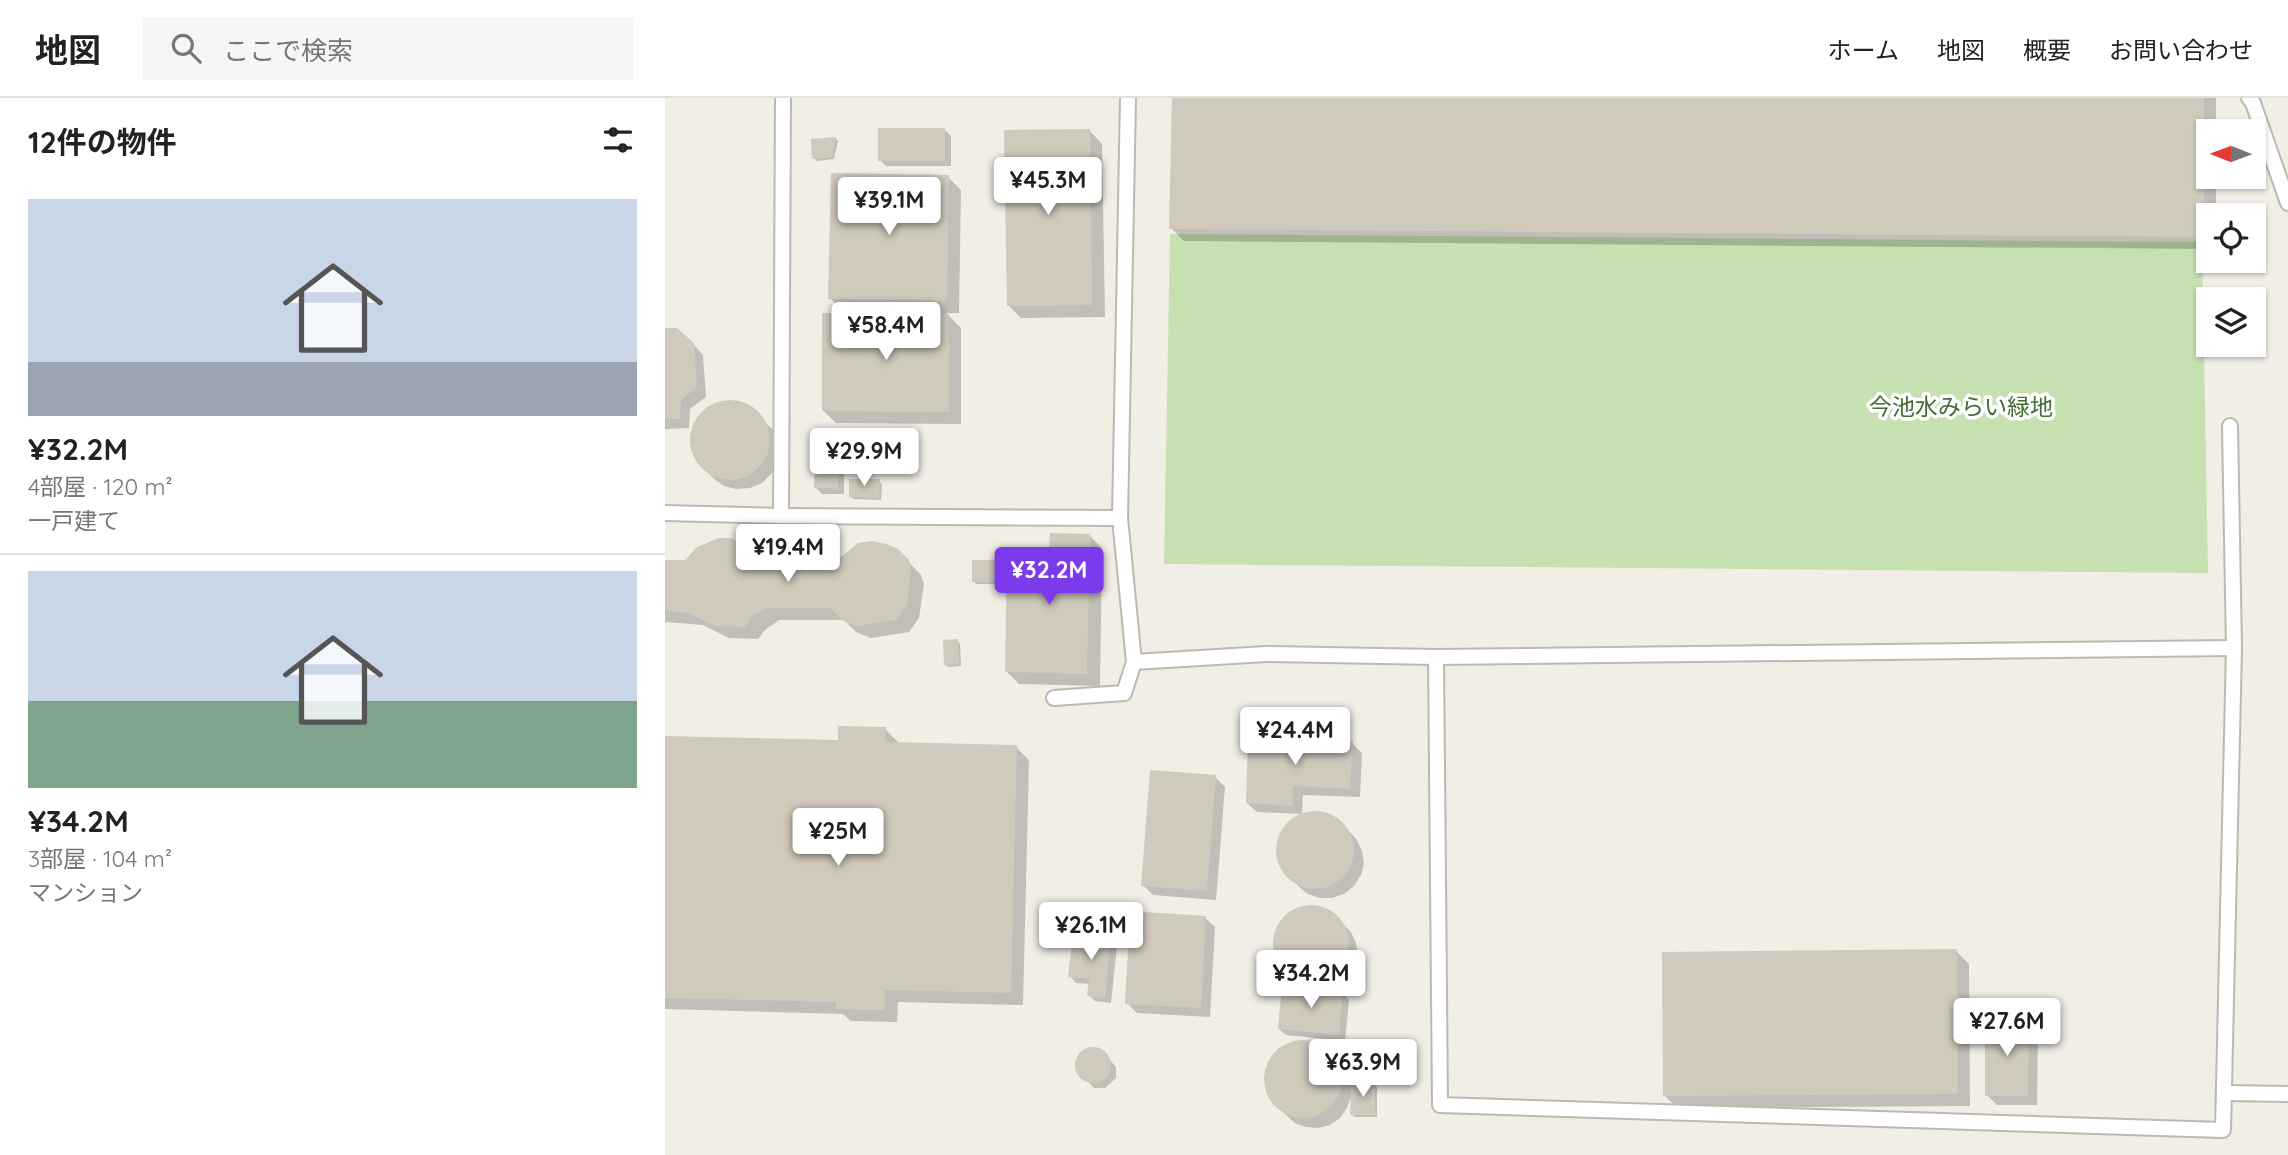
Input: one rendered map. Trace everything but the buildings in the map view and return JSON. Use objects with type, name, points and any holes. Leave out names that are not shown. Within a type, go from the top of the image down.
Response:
[{"type":"lane","points":[[781,516],[783,98]]},
{"type":"lane","points":[[1053,698],[1125,693],[1134,662],[1120,518],[1128,98]]},
{"type":"lane","points":[[2249,98],[2288,203]]},
{"type":"lane","points":[[1436,657],[1440,1105],[2223,1130],[2226,1093],[2234,648],[2230,426]]},
{"type":"lane","points":[[665,513],[1120,518]]},
{"type":"lane","points":[[1134,662],[1266,654],[1436,657],[2234,648]]},
{"type":"lane","points":[[2226,1093],[2288,1094]]},
{"type":"green space","name":"今池水みらい緑地","points":[[1170,234],[2196,242],[2196,273],[2203,273],[2203,287],[2196,287],[2196,357],[2204,357],[2208,573],[1164,564]]}]
